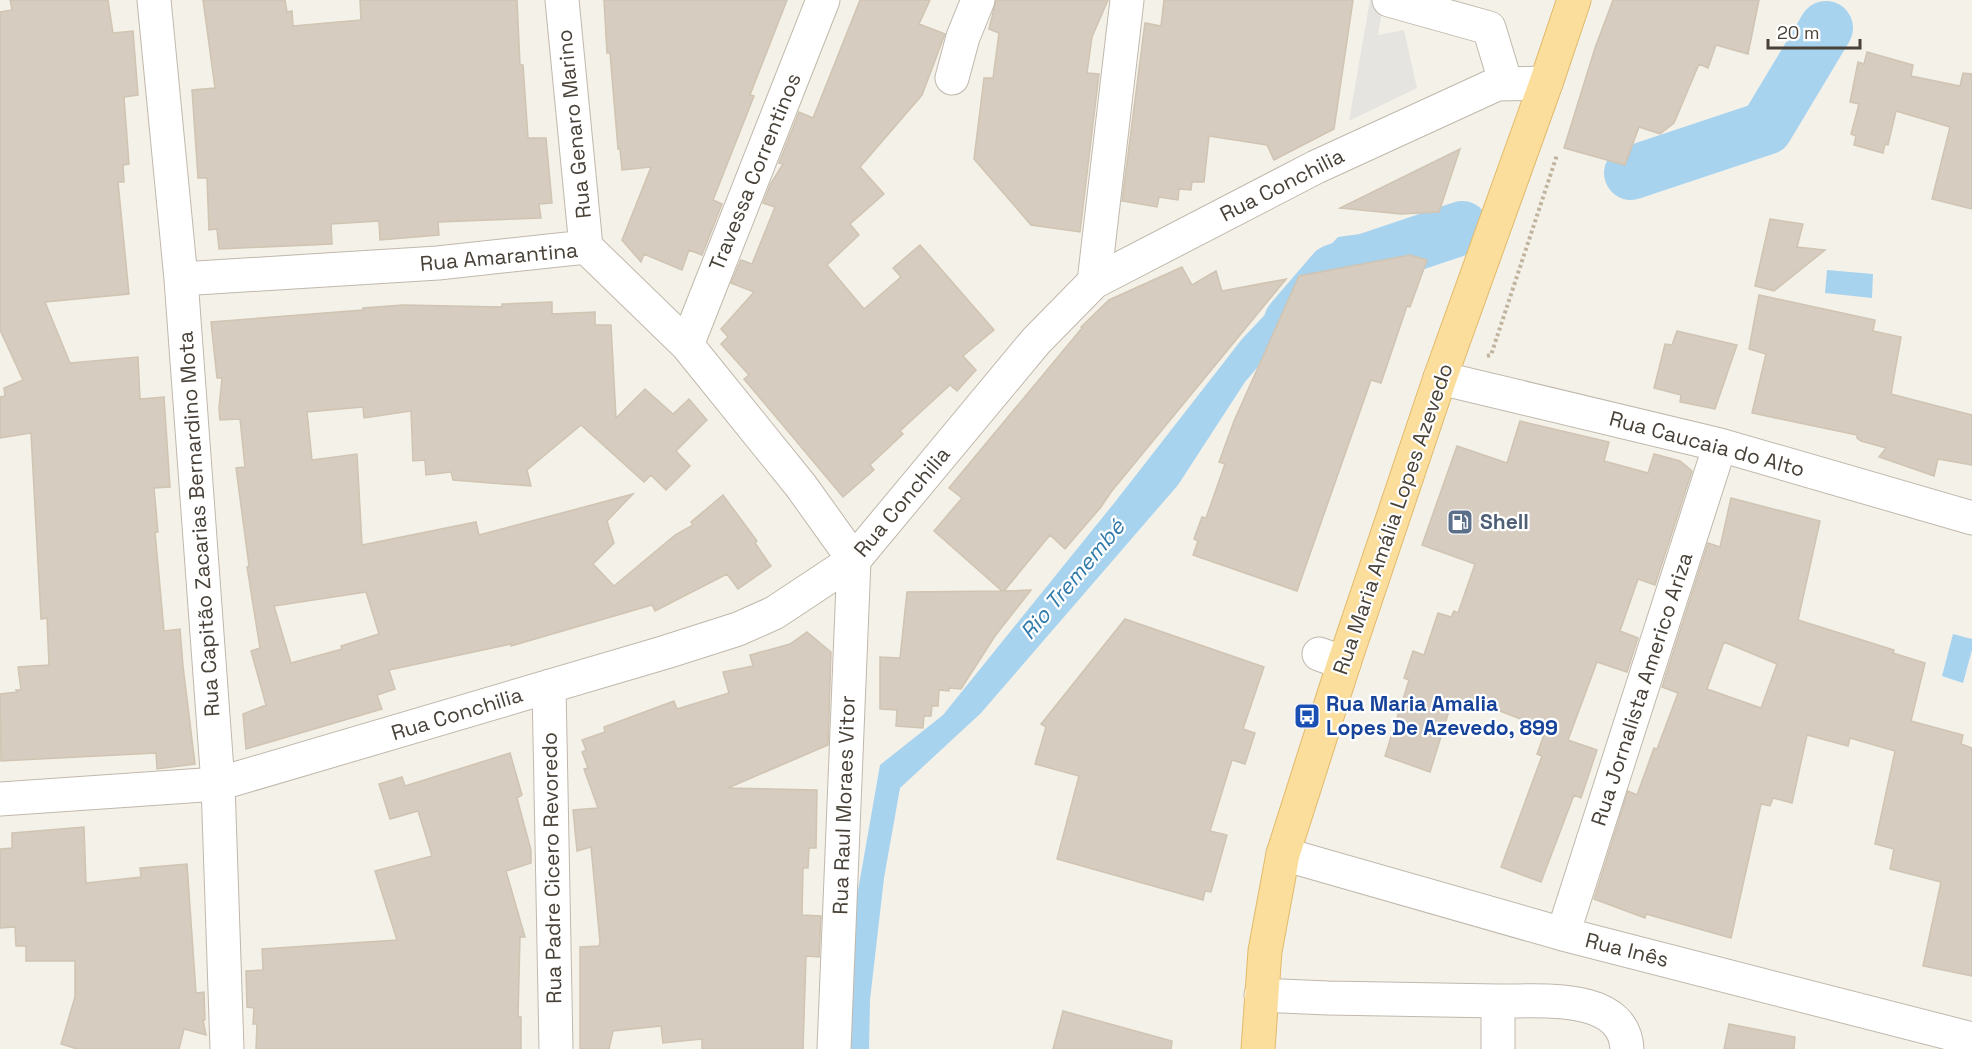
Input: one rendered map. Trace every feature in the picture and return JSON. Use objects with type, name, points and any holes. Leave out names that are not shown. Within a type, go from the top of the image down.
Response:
[{"type":"main road","name":"Rua Maria Amália Lopes Azevedo","points":[[1258,1049],[1265,951],[1283,854],[1332,658],[1440,378],[1574,0]]},
{"type":"street","name":"Rua Capitão Zacarias Bernardino Mota","points":[[154,0],[181,279],[218,784],[227,1049]]},
{"type":"street","name":"Rua Genaro Marino","points":[[562,0],[586,247]]},
{"type":"street","name":"Travessa Correntinos","points":[[687,345],[823,0]]},
{"type":"street","points":[[952,78],[963,37],[978,0]]},
{"type":"street","points":[[1094,282],[1127,0]]},
{"type":"street","points":[[1389,0],[1489,28],[1506,84]]},
{"type":"street","name":"Rua Conchilia","points":[[0,799],[218,784],[738,629],[774,613],[854,560],[1036,341],[1094,282],[1316,167],[1497,84],[1546,83]]},
{"type":"street","name":"Rua Amarantina","points":[[181,279],[438,263],[586,247],[687,345],[801,486],[854,560]]},
{"type":"street","name":"Rua Caucaia do Alto","points":[[1440,378],[1720,445],[1972,518]]},
{"type":"street","name":"Rua Jornalista Americo Ariza","points":[[1563,934],[1720,445]]},
{"type":"street","name":"Rua Raul Moraes Vitor","points":[[834,1049],[854,560]]},
{"type":"street","name":"Rua Padre Cicero Revoredo","points":[[549,686],[556,1049]]},
{"type":"street","name":"Rua Inês","points":[[1283,854],[1563,934],[1972,1038]]},
{"type":"street","points":[[1261,995],[1328,999],[1569,1002],[1589,1006],[1607,1014],[1618,1026],[1627,1049]]},
{"type":"street","points":[[1498,1001],[1498,1049]]},
{"type":"path","points":[[1491,355],[1561,144]]},
{"type":"shaded area","points":[[1370,0],[1384,0],[1378,35],[1404,30],[1417,88],[1349,121]]},
{"type":"water","points":[[1442,223],[1437,253],[1401,251],[1348,260],[1245,382],[1178,485],[981,713],[900,788],[884,878],[870,1000],[869,1049],[846,1049],[849,942],[880,765],[943,715],[1115,502],[1242,339],[1338,237]]},
{"type":"water","points":[[1827,270],[1873,274],[1872,298],[1825,293]]},
{"type":"water","points":[[1953,634],[1972,639],[1972,650],[1963,683],[1942,676]]},
{"type":"building","points":[[10,0],[108,0],[113,33],[133,31],[138,95],[124,97],[129,164],[123,165],[124,182],[118,182],[129,294],[45,302],[70,363],[138,357],[140,399],[164,397],[170,487],[154,488],[158,532],[155,532],[164,631],[180,629],[195,764],[157,769],[156,753],[1,761],[0,694],[21,690],[18,667],[49,665],[47,618],[41,619],[31,433],[0,438],[0,397],[5,396],[4,388],[23,380],[0,330],[0,12],[12,10]]},
{"type":"building","points":[[203,0],[285,0],[287,12],[292,11],[293,26],[361,20],[360,0],[517,0],[520,65],[523,65],[528,138],[546,138],[552,203],[539,204],[541,218],[438,222],[439,235],[380,240],[379,221],[331,224],[332,244],[219,249],[217,229],[209,230],[207,178],[198,178],[192,90],[215,88]]},
{"type":"building","points":[[604,0],[787,0],[750,95],[754,96],[713,200],[722,204],[702,255],[689,250],[682,270],[644,254],[641,262],[622,240],[651,167],[622,170],[620,149],[618,149],[610,53],[607,53]]},
{"type":"building","points":[[860,0],[930,0],[919,24],[945,34],[922,95],[860,167],[884,194],[850,224],[859,235],[827,265],[864,309],[901,277],[893,268],[920,245],[994,330],[963,356],[976,370],[957,391],[950,385],[900,431],[903,434],[870,465],[874,470],[843,497],[744,379],[749,375],[721,344],[728,337],[721,329],[754,292],[731,283],[741,260],[752,264],[775,207],[763,203],[771,183],[783,164],[779,163],[799,112],[813,118]]},
{"type":"building","points":[[996,0],[1108,0],[1092,37],[1087,73],[1099,74],[1080,232],[1031,225],[974,159],[984,78],[993,78],[999,33],[989,29]]},
{"type":"building","points":[[1164,0],[1353,0],[1334,129],[1274,160],[1267,145],[1209,136],[1204,182],[1192,182],[1191,190],[1179,189],[1178,200],[1159,197],[1157,207],[1122,201],[1145,23],[1161,26]]},
{"type":"building","points":[[1613,0],[1759,0],[1748,54],[1716,45],[1708,68],[1699,64],[1674,123],[1660,134],[1639,127],[1625,165],[1564,148],[1595,48]]},
{"type":"building","points":[[1867,52],[1913,65],[1911,76],[1960,86],[1963,73],[1972,74],[1972,209],[1932,199],[1950,127],[1896,111],[1888,145],[1885,144],[1883,153],[1854,145],[1856,136],[1851,134],[1859,104],[1850,102],[1858,62],[1864,64]]},
{"type":"building","points":[[1460,149],[1439,212],[1401,214],[1340,208]]},
{"type":"building","points":[[1770,219],[1803,224],[1797,247],[1825,250],[1774,291],[1755,286]]},
{"type":"building","points":[[1410,255],[1427,260],[1410,307],[1407,306],[1381,383],[1371,380],[1297,591],[1193,555],[1198,541],[1194,539],[1202,517],[1206,518],[1225,464],[1219,462],[1234,421],[1299,276]]},
{"type":"building","points":[[1182,267],[1192,285],[1216,271],[1222,291],[1286,279],[1065,549],[1050,535],[1004,591],[1031,590],[995,636],[961,689],[939,690],[938,706],[932,706],[931,716],[924,716],[923,728],[896,726],[897,710],[880,709],[880,657],[900,658],[907,592],[1002,591],[934,531],[962,498],[949,488],[1081,327],[1109,300]]},
{"type":"building","points":[[1759,295],[1875,320],[1873,331],[1901,337],[1891,394],[1972,415],[1972,465],[1938,459],[1934,476],[1879,457],[1886,448],[1861,441],[1857,435],[1752,413],[1766,354],[1749,349]]},
{"type":"building","points":[[552,302],[552,314],[595,312],[595,325],[611,325],[616,418],[645,389],[673,414],[689,399],[707,420],[676,451],[690,466],[666,490],[651,475],[644,482],[581,425],[527,470],[531,486],[453,480],[451,472],[426,475],[425,460],[413,461],[411,411],[364,418],[363,407],[307,412],[312,460],[357,454],[362,545],[476,522],[479,535],[633,494],[607,521],[614,543],[593,564],[614,586],[675,535],[693,525],[691,522],[723,495],[757,541],[755,543],[771,566],[738,589],[727,574],[655,611],[652,605],[511,646],[511,644],[389,670],[395,689],[377,695],[382,709],[246,749],[243,714],[266,705],[251,651],[260,648],[247,567],[249,566],[236,468],[245,467],[240,419],[220,420],[222,378],[217,378],[211,322],[403,305],[502,307],[502,304]],"holes":[[[366,592],[379,634],[341,646],[342,649],[291,663],[274,606]]]},
{"type":"building","points":[[1677,331],[1737,345],[1715,409],[1680,402],[1681,395],[1654,388],[1665,344],[1672,345]]},
{"type":"building","points":[[1520,421],[1609,442],[1604,461],[1648,473],[1654,454],[1680,461],[1692,471],[1655,585],[1638,579],[1620,631],[1638,638],[1627,672],[1597,662],[1568,740],[1597,750],[1581,798],[1574,795],[1541,882],[1501,867],[1542,756],[1537,754],[1546,729],[1490,707],[1480,708],[1453,698],[1430,772],[1385,756],[1409,680],[1404,678],[1413,651],[1424,655],[1438,613],[1451,617],[1454,611],[1458,613],[1475,564],[1422,545],[1457,446],[1507,463]]},
{"type":"building","points":[[1731,498],[1820,521],[1798,620],[1894,650],[1893,653],[1925,663],[1911,721],[1963,735],[1961,744],[1972,748],[1972,976],[1923,966],[1941,882],[1890,869],[1894,849],[1875,844],[1895,751],[1850,738],[1848,746],[1807,735],[1792,803],[1773,798],[1770,806],[1761,804],[1731,938],[1646,914],[1645,918],[1594,899],[1628,791],[1637,795],[1678,693],[1662,687],[1708,543],[1720,547]],"holes":[[[1724,642],[1777,664],[1761,708],[1707,689]]]},
{"type":"building","points":[[1125,619],[1264,667],[1243,729],[1255,733],[1245,764],[1232,760],[1210,831],[1227,835],[1211,892],[1205,891],[1203,900],[1057,859],[1079,776],[1035,764],[1046,727],[1041,724]]},
{"type":"building","points":[[807,632],[831,652],[828,745],[728,788],[817,790],[816,848],[809,848],[808,868],[803,868],[802,915],[821,916],[819,957],[806,956],[803,1049],[702,1049],[702,1039],[663,1043],[661,1026],[613,1031],[609,1049],[580,1049],[580,947],[599,946],[600,942],[591,847],[577,851],[573,810],[598,808],[584,769],[588,768],[582,752],[586,750],[582,740],[605,732],[604,727],[674,701],[677,709],[729,693],[723,672],[753,666],[750,655],[790,644]]},
{"type":"building","points":[[510,753],[522,795],[517,798],[531,850],[531,863],[506,871],[525,937],[520,937],[518,1017],[521,1017],[521,1049],[256,1049],[257,1024],[253,1024],[254,1008],[247,1007],[246,971],[263,970],[262,949],[397,940],[375,871],[432,856],[418,811],[390,819],[379,784],[402,777],[405,786]]},
{"type":"building","points":[[84,827],[86,883],[141,877],[140,868],[187,864],[196,993],[204,992],[205,1020],[203,1020],[206,1035],[184,1029],[179,1049],[77,1049],[61,1044],[75,997],[75,961],[26,961],[26,946],[16,946],[15,927],[0,928],[0,849],[12,848],[12,833]]},
{"type":"building","points":[[1063,1011],[1172,1041],[1171,1049],[1053,1049]]},
{"type":"building","points":[[1729,1024],[1795,1037],[1794,1049],[1724,1049]]},
{"type":"waterway","name":"Rio Tremembé","points":[[1631,173],[1766,128],[1826,28]]},
{"type":"waterway","name":"Rio Tremembé","points":[[1291,321],[1334,271],[1462,228]]},
{"type":"place","name":"Shell","points":[[1460,522]]},
{"type":"place","name":"Rua Maria Amalia Lopes De Azevedo, 899","points":[[1307,716]]}]
